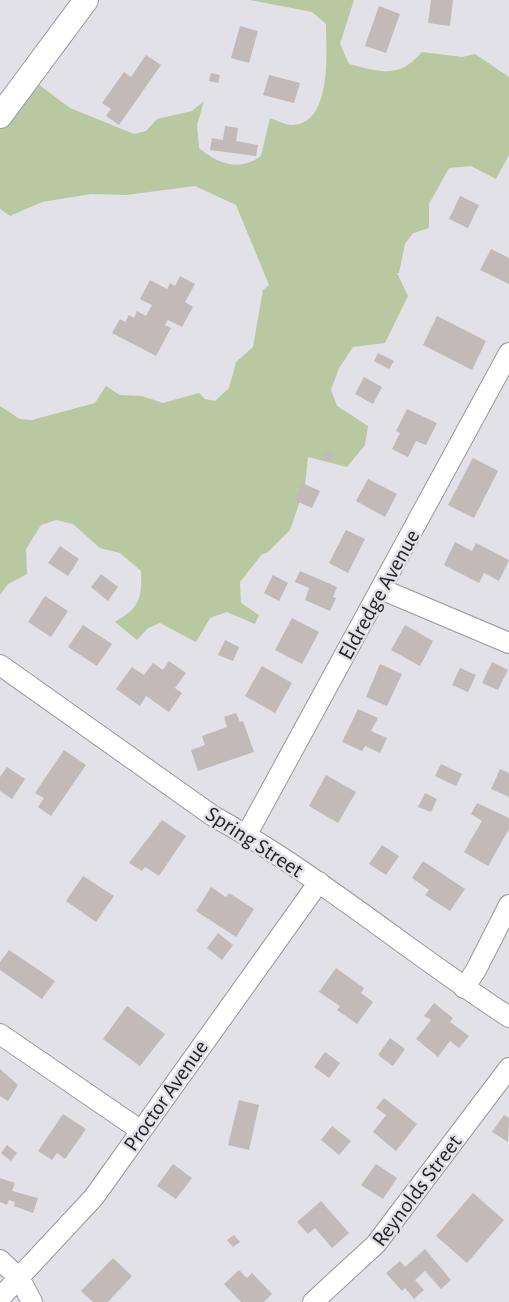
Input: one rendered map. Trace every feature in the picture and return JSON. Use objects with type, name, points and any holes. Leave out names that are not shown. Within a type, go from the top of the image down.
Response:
[{"type":"street","points":[[0,116],[86,0]]},
{"type":"street","name":"Eldredge Avenue","points":[[247,834],[509,353]]},
{"type":"street","points":[[381,589],[509,643]]},
{"type":"street","name":"Spring Street","points":[[0,665],[213,816],[247,834],[319,882],[464,988],[509,1017]]},
{"type":"street","name":"Proctor Avenue","points":[[0,1298],[94,1197],[319,882]]},
{"type":"street","points":[[464,988],[476,970],[509,905]]},
{"type":"street","points":[[0,1034],[140,1130]]},
{"type":"street","name":"Reynolds Street","points":[[313,1302],[376,1244],[509,1068]]},
{"type":"street","points":[[0,1260],[20,1279],[32,1302]]},
{"type":"green space","points":[[250,0],[354,0],[340,44],[349,64],[360,67],[380,71],[397,70],[414,61],[422,52],[462,57],[475,54],[509,77],[509,155],[496,179],[471,166],[449,168],[429,204],[429,228],[413,233],[405,244],[399,273],[397,273],[408,296],[385,343],[353,347],[339,368],[331,390],[337,406],[368,426],[365,445],[347,467],[308,457],[305,486],[290,530],[267,553],[262,554],[240,582],[241,603],[259,615],[255,624],[227,612],[210,618],[196,642],[160,623],[148,628],[137,640],[115,622],[130,612],[138,601],[141,571],[120,553],[100,548],[73,524],[56,520],[41,525],[26,549],[27,574],[8,584],[0,595],[0,406],[20,419],[32,420],[95,403],[106,386],[120,395],[142,396],[163,403],[199,393],[205,399],[215,401],[229,388],[236,362],[253,347],[263,290],[269,285],[236,205],[195,186],[126,195],[91,194],[42,202],[10,216],[0,209],[0,114],[30,78],[70,108],[134,134],[146,131],[157,119],[192,111],[204,101],[197,125],[199,148],[221,162],[229,164],[245,164],[253,161],[261,156],[270,118],[292,125],[305,121],[315,112],[324,84],[326,24],[312,12]]},
{"type":"building","points":[[431,0],[453,0],[450,26],[428,23]]},
{"type":"building","points":[[379,6],[400,14],[386,53],[365,46]]},
{"type":"building","points":[[240,26],[258,31],[249,63],[231,58]]},
{"type":"building","points":[[146,55],[161,65],[119,125],[106,116],[111,109],[102,103],[124,72],[131,77]]},
{"type":"building","points":[[211,73],[220,75],[218,83],[209,81]]},
{"type":"building","points":[[269,75],[300,83],[294,103],[263,95]]},
{"type":"building","points":[[225,126],[238,128],[236,141],[258,145],[256,156],[210,150],[212,138],[223,140]]},
{"type":"building","points":[[460,196],[479,205],[468,228],[449,219]]},
{"type":"building","points":[[491,249],[509,258],[509,284],[480,270]]},
{"type":"building","points":[[180,276],[195,284],[185,302],[193,307],[182,327],[168,320],[165,325],[171,328],[156,356],[112,333],[120,319],[125,322],[129,315],[134,318],[137,311],[146,316],[152,305],[140,299],[150,280],[167,289],[170,283],[175,286]]},
{"type":"building","points":[[437,316],[486,341],[472,370],[423,345]]},
{"type":"building","points":[[378,353],[394,361],[389,369],[374,361]]},
{"type":"building","points":[[364,377],[382,387],[373,404],[355,394]]},
{"type":"building","points":[[407,409],[437,423],[426,445],[416,441],[408,457],[392,449],[400,433],[396,431]]},
{"type":"building","points":[[328,450],[335,455],[330,461],[323,457]]},
{"type":"building","points":[[473,458],[498,471],[474,518],[448,505]]},
{"type":"building","points":[[368,479],[397,494],[385,517],[356,501]]},
{"type":"building","points":[[302,483],[320,491],[312,508],[294,500]]},
{"type":"building","points":[[346,530],[365,539],[348,573],[329,563]]},
{"type":"building","points":[[455,542],[472,551],[476,543],[509,560],[499,581],[484,573],[479,583],[444,565]]},
{"type":"building","points":[[60,546],[79,559],[68,576],[48,563]]},
{"type":"building","points":[[300,571],[337,587],[333,597],[336,598],[330,611],[305,600],[309,588],[295,582]]},
{"type":"building","points":[[101,574],[118,587],[108,601],[91,587]]},
{"type":"building","points":[[273,575],[288,583],[279,601],[264,593]]},
{"type":"building","points":[[45,596],[68,611],[51,637],[28,622]]},
{"type":"building","points":[[292,618],[319,632],[302,664],[275,650]]},
{"type":"building","points":[[83,625],[112,644],[97,666],[68,647]]},
{"type":"building","points":[[405,625],[433,641],[420,666],[391,650]]},
{"type":"building","points":[[225,640],[239,647],[233,661],[218,655]]},
{"type":"building","points":[[169,661],[186,673],[175,688],[182,693],[169,712],[146,696],[140,706],[116,689],[132,667],[144,675],[153,663],[163,670]]},
{"type":"building","points":[[492,662],[508,670],[498,690],[482,683]]},
{"type":"building","points":[[380,664],[402,674],[387,706],[366,697]]},
{"type":"building","points":[[262,666],[292,683],[275,713],[245,696]]},
{"type":"building","points":[[460,668],[476,675],[468,692],[452,685]]},
{"type":"building","points":[[358,709],[378,718],[371,731],[387,738],[380,753],[365,746],[362,751],[342,742]]},
{"type":"building","points":[[236,713],[240,722],[243,721],[254,752],[198,771],[191,750],[205,745],[202,736],[227,727],[224,717]]},
{"type":"building","points":[[64,750],[86,765],[51,816],[38,807],[44,798],[35,793]]},
{"type":"building","points":[[441,764],[462,774],[456,786],[435,776]]},
{"type":"building","points":[[7,767],[25,779],[12,799],[0,791],[0,777]]},
{"type":"building","points":[[500,769],[509,773],[509,797],[491,789]]},
{"type":"building","points":[[326,775],[356,792],[338,823],[309,806]]},
{"type":"building","points":[[425,793],[437,799],[431,812],[418,807]]},
{"type":"building","points":[[477,803],[509,818],[509,829],[488,866],[464,852],[482,821],[471,814]]},
{"type":"building","points":[[162,820],[186,836],[159,876],[145,867],[142,871],[129,863]]},
{"type":"building","points":[[382,845],[399,856],[386,875],[369,864]]},
{"type":"building","points":[[423,861],[465,889],[450,911],[425,895],[429,890],[412,878]]},
{"type":"building","points":[[83,876],[114,896],[96,922],[66,901]]},
{"type":"building","points":[[211,887],[226,897],[229,893],[254,909],[236,937],[196,911]]},
{"type":"building","points":[[218,933],[233,945],[222,960],[207,948]]},
{"type":"building","points":[[9,950],[55,981],[42,999],[0,970],[0,962]]},
{"type":"building","points":[[336,968],[364,988],[361,993],[373,1002],[357,1024],[337,1010],[340,1006],[319,992]]},
{"type":"building","points":[[434,1003],[453,1018],[450,1022],[469,1036],[459,1048],[450,1041],[438,1057],[416,1039],[431,1020],[424,1016]]},
{"type":"building","points":[[127,1006],[165,1034],[140,1066],[103,1039]]},
{"type":"building","points":[[390,1038],[405,1049],[393,1066],[378,1055]]},
{"type":"building","points":[[325,1052],[340,1063],[329,1078],[314,1067]]},
{"type":"building","points":[[0,1069],[18,1085],[8,1101],[0,1096]]},
{"type":"building","points":[[384,1098],[417,1124],[396,1151],[373,1132],[386,1115],[376,1108]]},
{"type":"building","points":[[239,1100],[259,1105],[249,1150],[228,1145]]},
{"type":"building","points":[[63,1114],[86,1129],[65,1159],[57,1153],[52,1160],[38,1151]]},
{"type":"building","points":[[504,1115],[509,1118],[508,1142],[492,1132]]},
{"type":"building","points":[[332,1126],[351,1141],[339,1155],[321,1140]]},
{"type":"building","points":[[7,1145],[17,1153],[11,1161],[1,1153]]},
{"type":"building","points":[[173,1164],[192,1178],[176,1199],[157,1186]]},
{"type":"building","points":[[376,1164],[397,1178],[383,1199],[361,1185]]},
{"type":"building","points":[[0,1178],[15,1183],[12,1191],[38,1198],[33,1213],[14,1206],[15,1202],[9,1200],[7,1205],[0,1202]]},
{"type":"building","points":[[473,1193],[504,1220],[467,1263],[436,1236]]},
{"type":"building","points":[[321,1201],[349,1233],[332,1248],[315,1228],[308,1234],[297,1222]]},
{"type":"building","points":[[234,1235],[240,1242],[233,1247],[227,1240]]},
{"type":"building","points":[[425,1249],[451,1280],[441,1289],[425,1271],[415,1280],[424,1290],[414,1299],[405,1288],[402,1291],[386,1273],[400,1261],[405,1267]]},
{"type":"building","points":[[113,1258],[132,1276],[108,1302],[93,1302],[81,1291]]},
{"type":"building","points":[[239,1270],[247,1278],[252,1273],[272,1294],[264,1302],[241,1302],[224,1284]]}]
